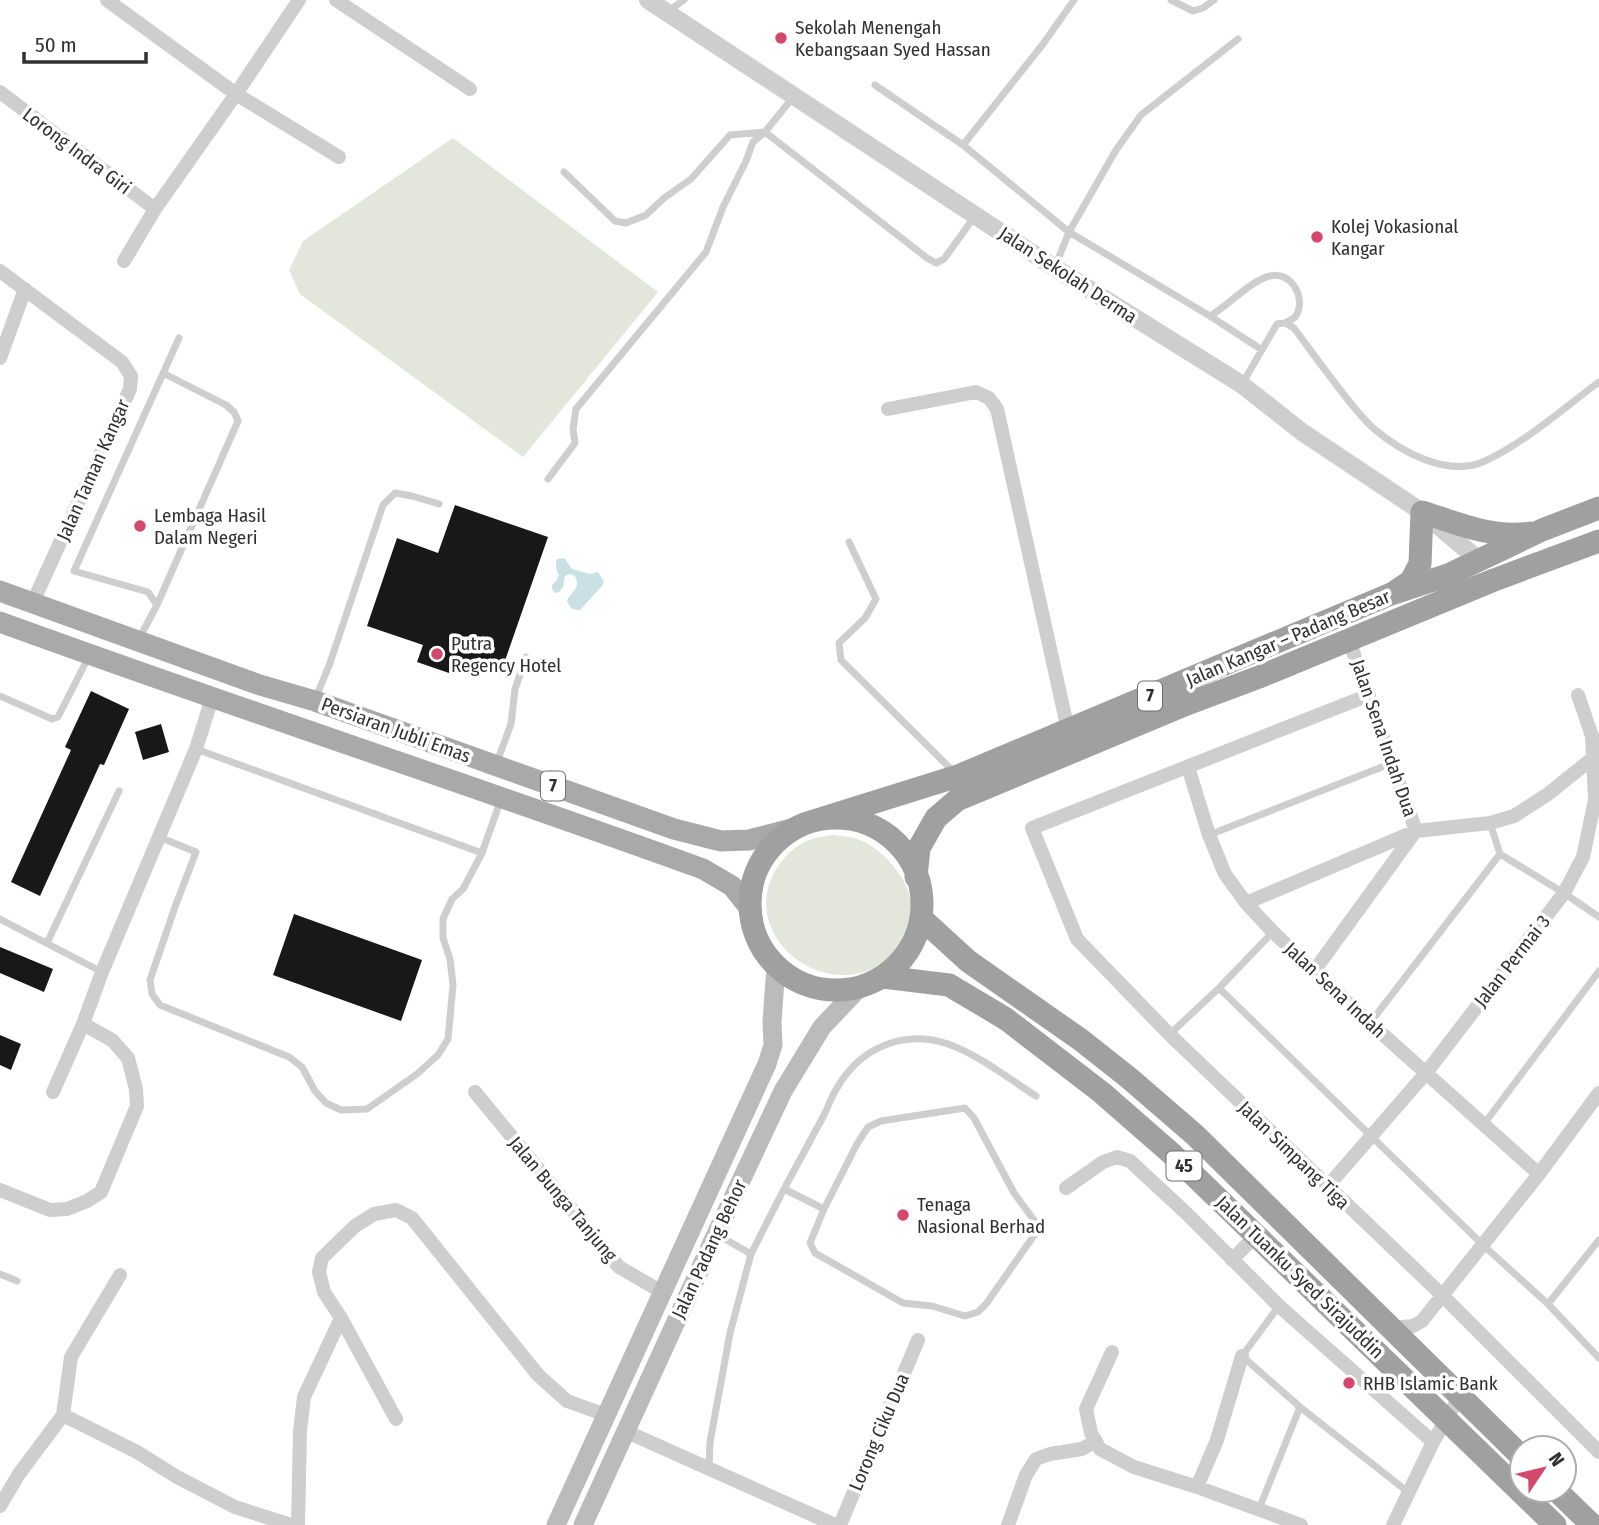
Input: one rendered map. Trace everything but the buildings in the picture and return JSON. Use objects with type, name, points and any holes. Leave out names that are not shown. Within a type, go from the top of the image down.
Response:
[{"type":"highway","name":"Jalan Kangar – Padang Besar","points":[[806,824],[958,776],[1391,594],[1448,575],[1542,530],[1599,508]]},
{"type":"highway","points":[[1391,594],[1411,581],[1420,564],[1422,512],[1494,533],[1517,535],[1542,530]]},
{"type":"highway","name":"Jalan Kangar – Padang Besar","points":[[916,877],[919,848],[936,818],[957,800],[1187,704],[1599,541]]},
{"type":"highway","points":[[1451,599],[1478,571],[1480,561],[1498,566],[1528,568]]},
{"type":"highway","name":"7","points":[[839,818],[861,822],[882,831],[899,846],[912,864],[921,890],[921,918],[908,951],[897,965],[883,976],[860,987],[838,990],[816,988],[801,983],[776,965],[761,946],[756,934],[751,893],[761,862],[776,843],[806,824],[839,818]]},
{"type":"highway","name":"Jalan Tuanku Syed Sirajuddin","points":[[921,918],[968,961],[1081,1040],[1195,1135],[1508,1443]]},
{"type":"highway","name":"Jalan Tuanku Syed Sirajuddin","points":[[883,976],[949,985],[1006,1019],[1101,1092],[1172,1154],[1555,1525]]},
{"type":"highway","points":[[1570,1504],[1592,1525]]},
{"type":"main road","name":"Persiaran Jubli Emas","points":[[0,591],[260,685],[315,701],[650,821],[702,837],[721,841],[749,840],[806,824]]},
{"type":"main road","name":"Persiaran Jubli Emas","points":[[0,622],[703,869],[732,886],[751,910]]},
{"type":"main road","points":[[306,730],[315,701]]},
{"type":"main road","name":"Jalan Padang Behor","points":[[556,1525],[767,1064],[773,1045],[776,965]]},
{"type":"main road","name":"Jalan Padang Behor","points":[[583,1525],[783,1091],[822,1027],[860,987]]},
{"type":"street","points":[[107,0],[236,94],[339,157]]},
{"type":"street","points":[[124,261],[155,209],[299,0]]},
{"type":"street","points":[[335,0],[470,89]]},
{"type":"street","name":"Jalan Sekolah Derma","points":[[648,0],[1055,268],[1241,384],[1303,432],[1422,512],[1480,561]]},
{"type":"street","name":"Lorong Indra Giri","points":[[0,92],[155,209]]},
{"type":"street","name":"Jalan Taman Kangar","points":[[0,271],[122,362],[131,376],[130,389],[33,602]]},
{"type":"street","points":[[0,358],[25,289]]},
{"type":"street","points":[[888,409],[976,392],[989,398],[997,409],[1068,730]]},
{"type":"street","name":"Jalan Sena Indah Dua","points":[[1314,971],[1416,831],[1349,640]]},
{"type":"street","points":[[1188,767],[1368,695]]},
{"type":"street","name":"Jalan Permai 3","points":[[1327,1187],[1426,1073],[1564,893],[1583,857],[1595,800],[1592,736],[1578,695]]},
{"type":"street","points":[[53,1092],[196,749],[212,698]]},
{"type":"street","points":[[1246,903],[1416,831],[1490,824],[1514,816],[1549,794],[1593,758]]},
{"type":"street","name":"Jalan Simpang Tiga","points":[[1188,767],[1032,828],[1077,939],[1169,1034],[1443,1296],[1599,1452]]},
{"type":"street","name":"Jalan Sena Indah","points":[[1188,767],[1209,835],[1225,874],[1246,903],[1370,1023],[1539,1174]]},
{"type":"street","points":[[0,1190],[50,1210],[67,1209],[101,1192],[137,1106],[136,1089],[128,1058],[112,1040],[83,1024]]},
{"type":"street","name":"Jalan Bunga Tanjung","points":[[475,1092],[619,1266],[662,1292]]},
{"type":"street","points":[[1392,1328],[1413,1326],[1422,1321],[1539,1174],[1599,1093]]},
{"type":"street","points":[[1066,1188],[1103,1162],[1117,1157],[1130,1161],[1279,1306],[1433,1442]]},
{"type":"street","points":[[396,1419],[324,1292],[319,1272],[323,1258],[355,1227],[374,1214],[396,1210],[412,1217],[538,1376],[567,1401],[606,1415]]},
{"type":"street","points":[[1232,1259],[1256,1235]]},
{"type":"street","points":[[0,1506],[19,1474],[63,1415],[71,1357],[120,1275]]},
{"type":"street","points":[[298,1525],[300,1431],[304,1397],[341,1318]]},
{"type":"street","name":"Lorong Ciku Dua","points":[[840,1525],[918,1340]]},
{"type":"street","points":[[1112,1352],[1087,1409],[1093,1437],[1100,1449],[1134,1467],[1301,1525]]},
{"type":"street","points":[[1197,1487],[1217,1440],[1242,1356]]},
{"type":"street","points":[[1394,1525],[1433,1442],[1460,1395]]},
{"type":"street","points":[[63,1415],[137,1452],[177,1477],[235,1507],[291,1525]]},
{"type":"street","points":[[625,1431],[835,1525]]},
{"type":"street","points":[[1008,1525],[1026,1475],[1036,1459],[1082,1449],[1093,1437]]},
{"type":"lane","points":[[667,13],[684,0]]},
{"type":"lane","points":[[963,145],[1043,44],[1074,0]]},
{"type":"lane","points":[[1171,0],[1193,11],[1203,8],[1213,0]]},
{"type":"lane","points":[[1055,268],[1069,232],[1116,150],[1140,116],[1238,39]]},
{"type":"lane","points":[[875,85],[963,145],[1069,232],[1262,350]]},
{"type":"lane","points":[[548,479],[575,443],[573,429],[576,409],[706,252],[723,206],[753,142],[765,132],[794,96]]},
{"type":"lane","points":[[564,172],[615,221],[626,223],[646,215],[691,179],[730,135],[765,132],[936,263],[944,259],[976,215]]},
{"type":"lane","points":[[1210,316],[1223,309],[1247,288],[1273,274],[1284,276],[1295,286],[1300,301],[1295,317],[1277,324],[1241,384]]},
{"type":"lane","points":[[1285,323],[1294,328],[1372,427],[1395,444],[1421,458],[1444,466],[1482,463],[1502,452],[1599,382]]},
{"type":"lane","points":[[157,605],[148,592],[74,571],[179,338]]},
{"type":"lane","points":[[139,640],[238,421],[234,412],[226,405],[163,373]]},
{"type":"lane","points":[[315,701],[383,505],[395,494],[439,504]]},
{"type":"lane","points":[[849,542],[876,599],[865,618],[838,643],[841,660],[958,776]]},
{"type":"lane","points":[[0,696],[52,719],[58,717],[89,655]]},
{"type":"lane","points":[[496,766],[511,723],[515,689],[526,657]]},
{"type":"lane","points":[[196,749],[482,853]]},
{"type":"lane","points":[[1209,835],[1392,762]]},
{"type":"lane","points":[[47,943],[119,791]]},
{"type":"lane","points":[[159,837],[196,852],[150,980],[152,994],[160,1005],[289,1057],[302,1068],[314,1091],[326,1103],[341,1110],[367,1109],[416,1074],[438,1055],[449,1039],[453,985],[450,959],[443,938],[443,919],[452,899],[463,889],[482,853],[501,798]]},
{"type":"lane","points":[[1490,824],[1500,854],[1599,917]]},
{"type":"lane","points":[[1370,1023],[1500,854]]},
{"type":"lane","points":[[0,919],[102,972]]},
{"type":"lane","points":[[1169,1034],[1219,988],[1273,932]]},
{"type":"lane","points":[[1484,1124],[1599,971]]},
{"type":"lane","points":[[1219,988],[1483,1245],[1548,1304],[1599,1357]]},
{"type":"lane","points":[[709,1469],[710,1442],[730,1333],[751,1254],[836,1088],[849,1071],[867,1055],[887,1044],[902,1039],[928,1039],[970,1054],[1036,1096]]},
{"type":"lane","points":[[965,1108],[974,1118],[1014,1193],[1036,1223],[1035,1234],[986,1304],[978,1312],[965,1315],[932,1306],[903,1303],[815,1253],[810,1243],[824,1209],[857,1144],[869,1127],[881,1121],[965,1108]]},
{"type":"lane","points":[[784,1188],[824,1209]]},
{"type":"lane","points":[[716,1234],[751,1254]]},
{"type":"lane","points":[[1548,1304],[1599,1240]]},
{"type":"lane","points":[[0,1274],[17,1281]]},
{"type":"lane","points":[[1279,1306],[1242,1356],[1300,1407],[1408,1492]]},
{"type":"lane","points":[[1259,1509],[1300,1407]]},
{"type":"shaded area","points":[[453,138],[658,292],[523,457],[300,294],[289,270],[303,241]]},
{"type":"shaded area","points":[[833,835],[864,842],[884,856],[906,886],[912,908],[908,931],[893,956],[870,970],[845,975],[822,972],[800,962],[783,947],[771,928],[766,906],[769,884],[788,854],[808,841]]},
{"type":"water","points":[[564,558],[572,569],[589,574],[598,572],[604,581],[580,610],[572,608],[567,601],[576,587],[575,576],[565,576],[559,592],[555,593],[552,589],[559,575],[556,568],[557,559]]},
{"type":"place","name":"Sekolah Menengah Kebangsaan Syed Hassan","points":[[781,38]]},
{"type":"place","name":"Kolej Vokasional Kangar","points":[[1317,237]]},
{"type":"place","name":"Lembaga Hasil Dalam Negeri","points":[[140,526]]},
{"type":"place","name":"Putra Regency Hotel","points":[[437,654]]},
{"type":"place","name":"Tenaga Nasional Berhad","points":[[903,1215]]},
{"type":"place","name":"RHB Islamic Bank","points":[[1349,1383]]}]
